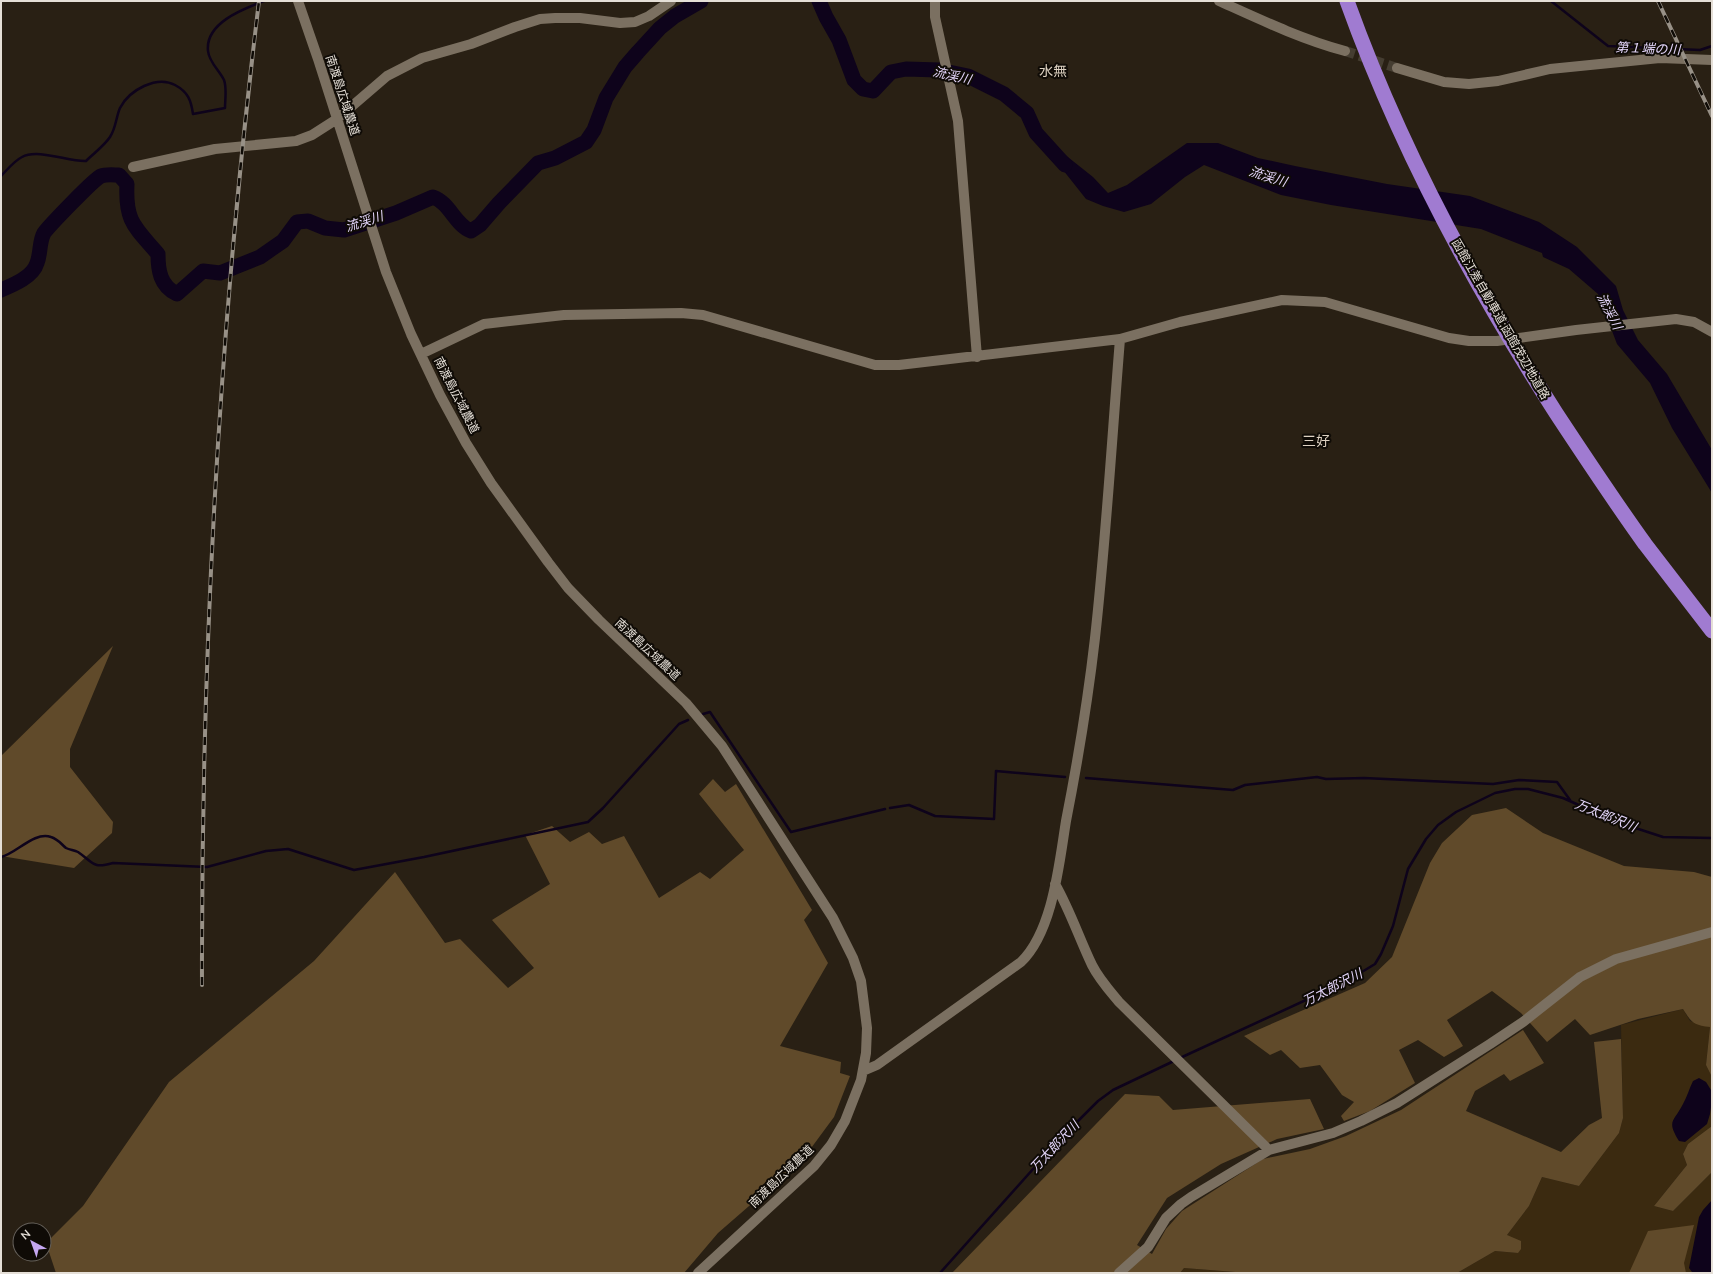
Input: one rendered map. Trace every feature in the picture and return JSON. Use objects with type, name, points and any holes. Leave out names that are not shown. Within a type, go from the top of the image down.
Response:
[{"type":"highway","name":"函館江差自動車道;函館茂辺地道路","points":[[1347,1],[1384,92],[1412,154],[1449,229],[1516,350],[1586,459],[1644,543],[1712,631]]},
{"type":"street","name":"南渡島広域農道","points":[[298,1],[386,272],[421,354],[466,443],[492,483],[568,588],[599,620],[663,680],[704,723],[722,746],[833,918],[853,958],[861,981],[867,1028],[866,1053],[863,1071],[845,1121],[827,1150],[814,1166],[698,1273]]},
{"type":"street","points":[[133,167],[215,149],[296,142],[312,135],[337,119],[387,76],[422,58],[472,44],[540,19],[580,18],[620,23],[635,22],[649,16],[671,1]]},
{"type":"street","points":[[935,1],[935,17],[955,102],[962,165],[977,357]]},
{"type":"street","points":[[1219,1],[1280,29],[1320,44],[1345,51]]},
{"type":"street","points":[[1397,68],[1444,82],[1469,84],[1498,81],[1550,69],[1660,58],[1712,60]]},
{"type":"street","points":[[421,354],[484,324],[564,315],[681,314],[703,315],[875,365],[899,366],[1120,338],[1180,322],[1282,300],[1325,302],[1449,338],[1469,341],[1483,342],[1518,339],[1576,330],[1676,319],[1687,320],[1701,325],[1712,332]]},
{"type":"street","points":[[863,1071],[877,1065],[1010,970],[1028,955],[1039,939],[1044,925],[1055,884],[1081,743],[1095,638],[1120,338]]},
{"type":"street","points":[[1055,884],[1066,904],[1092,965],[1102,982],[1119,1002],[1269,1150]]},
{"type":"street","points":[[1119,1273],[1143,1253],[1153,1240],[1166,1218],[1181,1204],[1243,1164],[1269,1150],[1333,1133],[1361,1121],[1398,1102],[1523,1022],[1580,977],[1601,965],[1616,959],[1712,932]]},
{"type":"shaded area","points":[[113,646],[70,749],[70,767],[113,822],[112,833],[74,868],[1,856],[1,756]]},
{"type":"shaded area","points":[[713,779],[725,792],[736,784],[812,910],[804,920],[828,963],[780,1046],[841,1062],[840,1073],[850,1076],[834,1117],[803,1159],[718,1233],[684,1273],[56,1273],[52,1261],[52,1237],[83,1206],[169,1082],[314,961],[395,872],[445,943],[460,939],[508,988],[534,968],[492,920],[550,884],[525,835],[552,826],[570,842],[589,832],[602,844],[624,836],[659,898],[700,872],[710,879],[744,850],[699,794]]},
{"type":"shaded area","points":[[1506,808],[1543,833],[1624,866],[1694,872],[1712,877],[1712,1077],[1706,1065],[1710,1027],[1696,1024],[1683,1009],[1638,1019],[1590,1035],[1575,1019],[1547,1042],[1521,1013],[1492,991],[1447,1020],[1463,1046],[1444,1057],[1418,1040],[1399,1050],[1415,1083],[1370,1111],[1344,1121],[1341,1116],[1354,1102],[1342,1095],[1320,1065],[1300,1068],[1281,1050],[1270,1055],[1244,1036],[1365,983],[1392,957],[1430,863],[1442,843],[1472,815]]},
{"type":"shaded area","points":[[1683,1009],[1690,1021],[1710,1027],[1706,1065],[1712,1077],[1712,1126],[1688,1144],[1683,1154],[1687,1165],[1654,1206],[1673,1211],[1712,1172],[1712,1273],[1457,1273],[1495,1251],[1518,1253],[1507,1235],[1529,1206],[1542,1177],[1579,1186],[1619,1133],[1623,1118],[1621,1025]]},
{"type":"shaded area","points":[[1523,1030],[1544,1063],[1510,1081],[1504,1074],[1475,1091],[1466,1111],[1561,1152],[1589,1125],[1602,1118],[1594,1042],[1621,1039],[1623,1118],[1619,1133],[1579,1186],[1542,1177],[1529,1206],[1507,1235],[1521,1241],[1521,1249],[1518,1253],[1495,1251],[1457,1273],[1248,1273],[1184,1268],[1180,1273],[952,1273],[1125,1094],[1159,1096],[1173,1110],[1310,1099],[1324,1129],[1277,1139],[1221,1164],[1167,1198],[1137,1245],[1152,1254],[1166,1229],[1182,1211],[1263,1159],[1310,1149],[1346,1136],[1401,1110]]},
{"type":"shaded area","points":[[1712,1126],[1712,1172],[1673,1211],[1654,1206],[1687,1165],[1683,1154],[1688,1144]]},
{"type":"shaded area","points":[[1694,1225],[1684,1263],[1686,1273],[1629,1273],[1648,1231]]},
{"type":"shaded area","points":[[1184,1268],[1248,1273],[1180,1273]]},
{"type":"water","points":[[1187,143],[1218,143],[1258,158],[1295,166],[1387,184],[1470,196],[1539,222],[1577,247],[1616,286],[1623,310],[1638,340],[1667,374],[1712,450],[1712,493],[1672,428],[1650,383],[1617,344],[1598,294],[1569,269],[1543,257],[1542,253],[1481,229],[1331,205],[1281,195],[1204,165],[1185,177],[1151,204],[1124,212],[1086,199],[1048,151],[1059,150],[1093,177],[1108,193],[1127,185]]},
{"type":"water","points":[[1699,1078],[1706,1082],[1711,1090],[1712,1100],[1707,1124],[1685,1142],[1679,1141],[1673,1129],[1673,1121],[1693,1081]]},
{"type":"water","points":[[1712,1200],[1712,1272],[1692,1272],[1689,1268],[1699,1217]]},
{"type":"waterway","name":"第１端の川","points":[[1,176],[16,161],[29,155],[36,154],[86,161],[110,137],[124,101],[137,90],[152,83],[168,82],[183,91],[188,97],[193,114],[225,108],[225,83],[210,59],[208,51],[209,41],[213,32],[227,18],[264,1]]},
{"type":"waterway","name":"流渓川","points":[[1,290],[22,280],[35,268],[44,233],[90,185],[101,176],[105,175],[119,175],[127,184],[128,207],[133,223],[158,254],[161,277],[167,287],[177,294],[203,271],[220,273],[260,257],[283,241],[297,222],[308,221],[325,228],[344,230],[396,213],[433,197],[444,204],[461,224],[471,231],[480,225],[538,163],[555,158],[586,142],[594,130],[606,98],[625,67],[660,28],[675,16],[701,1]]},
{"type":"waterway","name":"流渓川","points":[[819,1],[839,40],[854,80],[863,89],[873,91],[891,72],[906,69],[939,70],[968,76],[1004,94],[1027,113],[1036,133],[1065,165]]},
{"type":"waterway","name":"第１端の川","points":[[1551,1],[1608,46],[1700,50],[1712,46]]},
{"type":"waterway","points":[[703,714],[710,712],[791,832],[885,809]]},
{"type":"waterway","points":[[1,857],[13,852],[38,837],[45,836],[58,840],[66,848],[78,852],[97,865],[113,863],[207,867],[266,851],[288,849],[354,870],[424,857],[588,822],[603,808],[679,724],[688,720]]},
{"type":"waterway","points":[[890,808],[909,805],[935,816],[994,819],[996,771],[1065,777]]},
{"type":"waterway","points":[[1086,778],[1233,790],[1245,785],[1317,777],[1326,779],[1364,778],[1493,784],[1519,780],[1557,782],[1570,800]]},
{"type":"waterway","name":"万太郎沢川","points":[[1180,1058],[1347,981],[1375,964],[1393,926],[1408,869],[1426,839],[1438,825],[1456,812],[1495,793],[1515,789],[1528,789],[1563,798],[1617,822],[1663,837],[1712,838]]},
{"type":"waterway","name":"万太郎沢川","points":[[940,1273],[1059,1140],[1098,1101],[1113,1090],[1176,1060]]},
{"type":"tunnel","points":[[1345,51],[1397,68]]},
{"type":"railway","points":[[202,985],[205,738],[215,492],[233,246],[259,1]]},
{"type":"railway","points":[[1658,1],[1712,116]]},
{"type":"district","name":"水無","points":[[1053,71]]},
{"type":"district","name":"三好","points":[[1316,441]]}]
